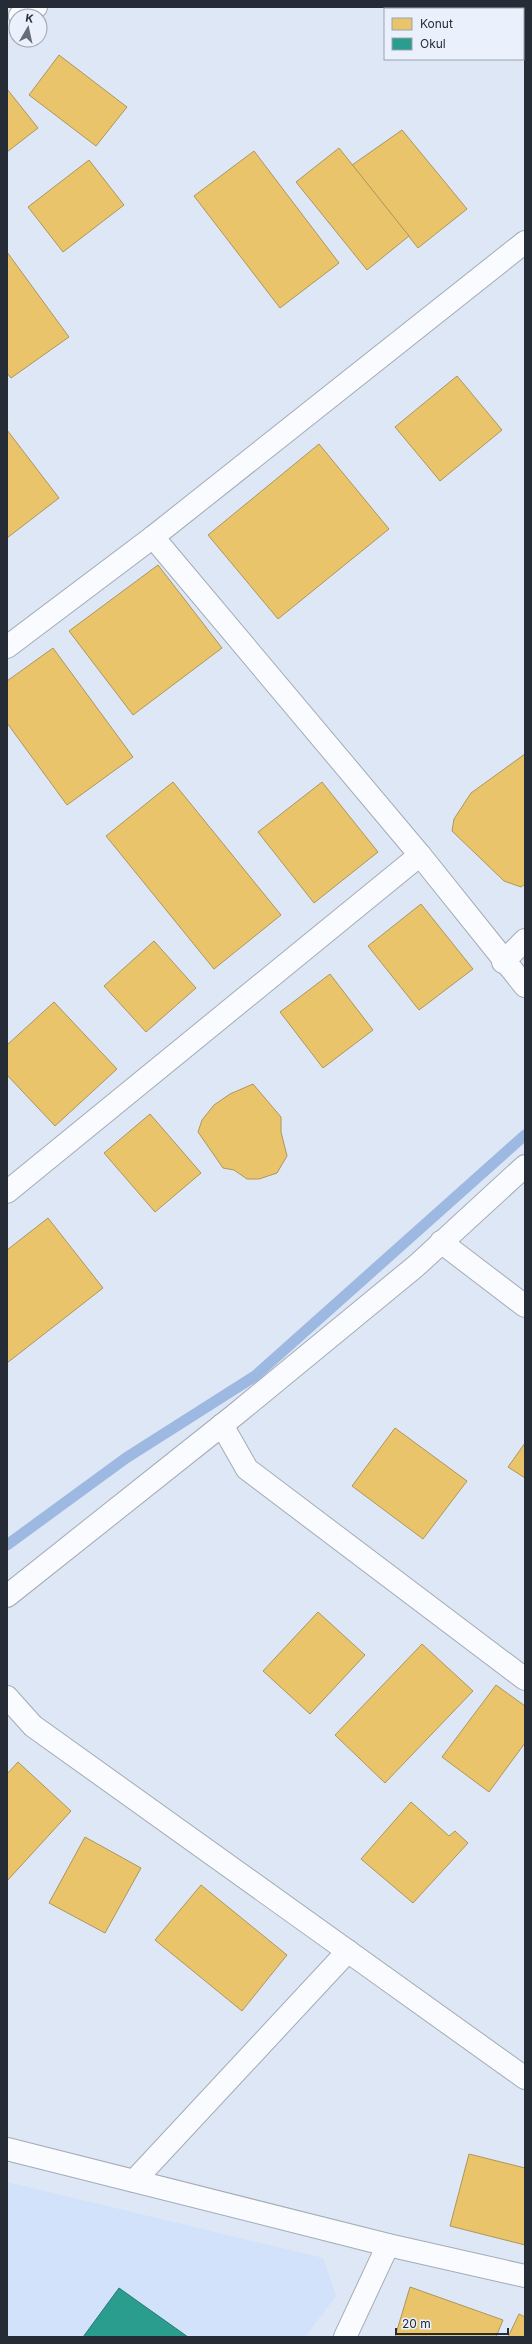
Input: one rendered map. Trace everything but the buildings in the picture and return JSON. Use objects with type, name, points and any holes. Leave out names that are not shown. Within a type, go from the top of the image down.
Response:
[{"type":"street","points":[[7,647],[152,537],[525,242]]},
{"type":"street","points":[[152,537],[420,855],[503,962],[525,986]]},
{"type":"street","points":[[7,1192],[420,855]]},
{"type":"street","points":[[503,962],[525,940]]},
{"type":"street","points":[[7,1596],[222,1425],[441,1242],[525,1166]]},
{"type":"street","points":[[441,1242],[525,1306]]},
{"type":"street","points":[[222,1425],[248,1469],[525,1679]]},
{"type":"street","points":[[7,1697],[33,1726],[525,2078]]},
{"type":"street","points":[[134,2181],[348,1951]]},
{"type":"street","points":[[7,2149],[388,2245],[525,2276]]},
{"type":"street","points":[[345,2337],[388,2245]]},
{"type":"shaded area","points":[[7,2182],[323,2258],[336,2296],[305,2337],[7,2337]]},
{"type":"waterway","points":[[7,1545],[126,1458],[255,1376],[525,1135]]}]
